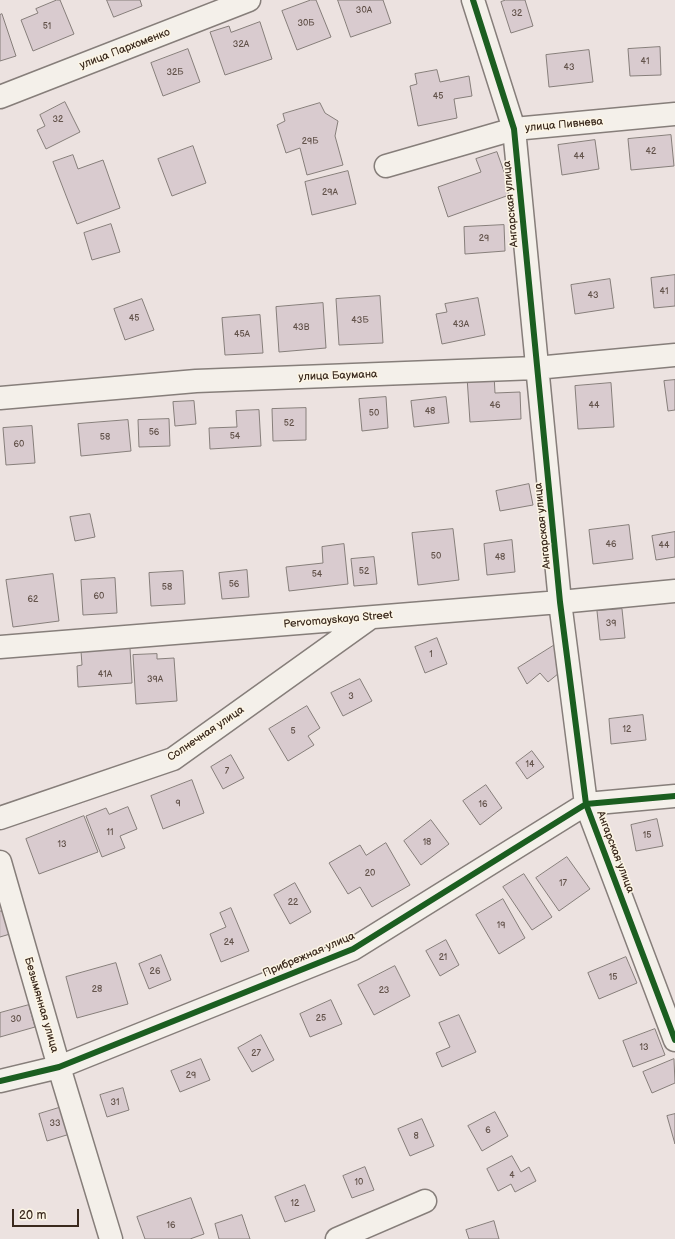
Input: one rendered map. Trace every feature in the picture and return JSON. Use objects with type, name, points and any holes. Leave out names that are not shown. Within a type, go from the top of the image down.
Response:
[{"type":"street","name":"улица Пархоменко","points":[[0,97],[249,0]]},
{"type":"street","name":"Ангарская улица","points":[[473,0],[514,129],[536,368],[560,602],[586,804],[675,1040]]},
{"type":"street","name":"улица Пивнева","points":[[386,166],[514,129],[675,114]]},
{"type":"street","name":"улица Баумана","points":[[0,398],[196,381],[536,368],[675,355]]},
{"type":"street","name":"Pervomayskaya Street","points":[[0,647],[370,618],[675,591]]},
{"type":"street","name":"Солнечная улица","points":[[0,818],[173,759],[370,618]]},
{"type":"street","name":"Прибрежная улица","points":[[0,1081],[58,1067],[353,949],[586,804],[675,796]]},
{"type":"street","name":"Безымянная улица","points":[[0,862],[58,1067],[111,1239]]},
{"type":"street","points":[[337,1239],[425,1201]]},
{"type":"building","points":[[60,0],[74,34],[33,51],[21,20],[38,13],[36,9]]},
{"type":"building","points":[[107,0],[140,0],[142,6],[114,17]]},
{"type":"building","points":[[311,0],[316,0],[331,37],[297,50],[282,11]]},
{"type":"building","points":[[338,0],[383,0],[391,23],[351,37]]},
{"type":"building","points":[[506,0],[525,0],[533,26],[511,33],[501,2]]},
{"type":"building","points":[[2,14],[16,56],[0,61],[0,15]]},
{"type":"building","points":[[260,22],[272,59],[225,75],[210,32],[229,26],[231,32]]},
{"type":"building","points":[[660,47],[661,75],[630,76],[628,49]]},
{"type":"building","points":[[188,49],[200,82],[163,96],[151,63]]},
{"type":"building","points":[[589,50],[593,82],[549,87],[546,55]]},
{"type":"building","points":[[437,70],[440,82],[469,76],[472,96],[454,99],[457,118],[418,126],[410,86],[417,84],[415,74]]},
{"type":"building","points":[[65,102],[80,132],[46,149],[37,130],[45,126],[40,115]]},
{"type":"building","points":[[320,103],[325,113],[338,121],[335,136],[343,165],[307,175],[300,148],[286,153],[277,125],[285,121],[283,114]]},
{"type":"building","points":[[671,135],[674,166],[631,170],[628,139]]},
{"type":"building","points":[[595,140],[599,169],[562,175],[558,145]]},
{"type":"building","points":[[193,146],[206,183],[172,196],[158,159]]},
{"type":"building","points":[[497,152],[512,194],[448,217],[438,187],[481,172],[476,159]]},
{"type":"building","points":[[73,155],[78,169],[103,160],[120,208],[77,224],[53,162]]},
{"type":"building","points":[[348,171],[356,204],[312,215],[305,182]]},
{"type":"building","points":[[111,224],[120,252],[92,260],[84,233]]},
{"type":"building","points":[[504,225],[505,251],[465,254],[464,227]]},
{"type":"building","points":[[675,275],[675,306],[654,308],[651,278]]},
{"type":"building","points":[[610,279],[614,308],[575,314],[571,285]]},
{"type":"building","points":[[380,296],[383,343],[339,345],[336,299]]},
{"type":"building","points":[[478,298],[485,335],[442,344],[436,314],[447,312],[445,304]]},
{"type":"building","points":[[142,299],[154,330],[125,340],[114,309]]},
{"type":"building","points":[[323,303],[326,348],[279,352],[276,307]]},
{"type":"building","points":[[260,315],[263,353],[225,355],[222,318]]},
{"type":"building","points":[[494,375],[495,393],[520,392],[521,419],[470,422],[467,377]]},
{"type":"building","points":[[675,380],[675,410],[668,411],[664,381]]},
{"type":"building","points":[[611,383],[614,427],[578,429],[575,386]]},
{"type":"building","points":[[386,397],[388,428],[362,431],[359,399]]},
{"type":"building","points":[[446,397],[449,423],[414,427],[411,401]]},
{"type":"building","points":[[194,401],[196,424],[175,426],[173,402]]},
{"type":"building","points":[[306,408],[306,440],[273,441],[272,409]]},
{"type":"building","points":[[259,410],[261,446],[210,449],[209,428],[237,427],[236,411]]},
{"type":"building","points":[[169,419],[170,446],[139,447],[138,420]]},
{"type":"building","points":[[128,420],[131,451],[81,456],[78,424]]},
{"type":"building","points":[[32,426],[35,463],[6,465],[3,428]]},
{"type":"building","points":[[529,484],[533,505],[500,511],[496,491]]},
{"type":"building","points":[[90,514],[95,537],[75,541],[70,517]]},
{"type":"building","points":[[629,525],[633,559],[593,564],[589,530]]},
{"type":"building","points":[[453,529],[459,580],[418,585],[412,533]]},
{"type":"building","points":[[675,532],[675,557],[656,560],[652,536]]},
{"type":"building","points":[[512,540],[515,572],[487,575],[484,544]]},
{"type":"building","points":[[344,544],[348,584],[289,591],[286,567],[323,563],[322,547]]},
{"type":"building","points":[[374,557],[377,584],[354,586],[351,559]]},
{"type":"building","points":[[247,570],[249,597],[222,599],[219,573]]},
{"type":"building","points":[[183,571],[185,604],[151,606],[149,573]]},
{"type":"building","points":[[53,574],[59,621],[13,627],[6,580]]},
{"type":"building","points":[[115,578],[117,613],[83,615],[81,580]]},
{"type":"building","points":[[622,609],[625,638],[600,640],[597,611]]},
{"type":"building","points":[[437,638],[447,664],[425,673],[415,647]]},
{"type":"building","points":[[561,641],[564,669],[548,682],[540,673],[527,684],[518,668]]},
{"type":"building","points":[[130,648],[132,683],[78,687],[77,666],[82,665],[81,651]]},
{"type":"building","points":[[157,654],[157,659],[174,658],[177,701],[136,704],[133,655]]},
{"type":"building","points":[[360,679],[372,701],[343,716],[331,693]]},
{"type":"building","points":[[307,706],[320,728],[308,736],[314,745],[288,761],[269,729]]},
{"type":"building","points":[[643,715],[646,740],[611,744],[609,719]]},
{"type":"building","points":[[532,751],[544,767],[527,779],[516,763]]},
{"type":"building","points":[[231,755],[244,778],[223,789],[211,767]]},
{"type":"building","points":[[192,780],[204,813],[163,829],[151,796]]},
{"type":"building","points":[[486,785],[502,808],[480,825],[463,801]]},
{"type":"building","points":[[128,807],[137,829],[120,836],[125,848],[102,857],[86,816],[106,808],[109,814]]},
{"type":"building","points":[[84,816],[98,852],[39,874],[26,839]]},
{"type":"building","points":[[657,819],[663,846],[636,851],[631,825]]},
{"type":"building","points":[[431,820],[449,844],[421,865],[404,841]]},
{"type":"building","points":[[386,843],[410,885],[372,907],[360,887],[348,894],[329,863],[360,845],[366,855]]},
{"type":"building","points":[[567,857],[590,889],[559,911],[536,878]]},
{"type":"building","points":[[524,874],[552,917],[532,930],[503,887]]},
{"type":"building","points":[[295,883],[311,912],[290,924],[274,895]]},
{"type":"building","points":[[503,899],[525,938],[499,954],[476,915]]},
{"type":"building","points":[[231,908],[249,951],[221,962],[210,934],[226,927],[220,913]]},
{"type":"building","points":[[0,911],[2,911],[10,934],[0,937]]},
{"type":"building","points":[[446,940],[459,965],[440,976],[426,951]]},
{"type":"building","points":[[161,955],[171,980],[149,989],[139,964]]},
{"type":"building","points":[[626,957],[637,983],[599,999],[588,973]]},
{"type":"building","points":[[116,963],[128,1004],[77,1018],[66,977]]},
{"type":"building","points":[[395,966],[410,996],[374,1015],[358,985]]},
{"type":"building","points":[[331,1000],[342,1024],[310,1037],[300,1014]]},
{"type":"building","points":[[29,1005],[35,1027],[0,1037],[0,1013]]},
{"type":"building","points":[[459,1015],[476,1052],[442,1067],[436,1053],[450,1047],[439,1023]]},
{"type":"building","points":[[655,1029],[665,1055],[633,1067],[623,1041]]},
{"type":"building","points":[[261,1035],[274,1060],[252,1072],[238,1048]]},
{"type":"building","points":[[201,1059],[210,1080],[180,1092],[171,1071]]},
{"type":"building","points":[[674,1059],[675,1083],[652,1093],[643,1072]]},
{"type":"building","points":[[123,1088],[129,1110],[107,1117],[100,1095]]},
{"type":"building","points":[[62,1107],[70,1134],[47,1141],[39,1114]]},
{"type":"building","points":[[495,1112],[508,1136],[482,1151],[468,1126]]},
{"type":"building","points":[[675,1114],[675,1144],[667,1116]]},
{"type":"building","points":[[422,1119],[434,1146],[410,1156],[398,1129]]},
{"type":"building","points":[[512,1156],[521,1172],[529,1167],[536,1181],[515,1192],[511,1184],[498,1191],[487,1169]]},
{"type":"building","points":[[365,1167],[374,1190],[352,1198],[343,1176]]},
{"type":"building","points":[[305,1185],[315,1211],[285,1222],[275,1197]]},
{"type":"building","points":[[191,1198],[204,1234],[190,1239],[145,1239],[137,1217]]},
{"type":"building","points":[[242,1215],[250,1239],[219,1239],[215,1224]]},
{"type":"building","points":[[494,1221],[499,1239],[469,1239],[466,1230]]},
{"type":"cycle path","points":[[473,0],[514,129],[560,602],[586,804],[675,1040]]},
{"type":"cycle path","points":[[0,1081],[59,1067],[353,949],[586,804],[675,796]]}]
